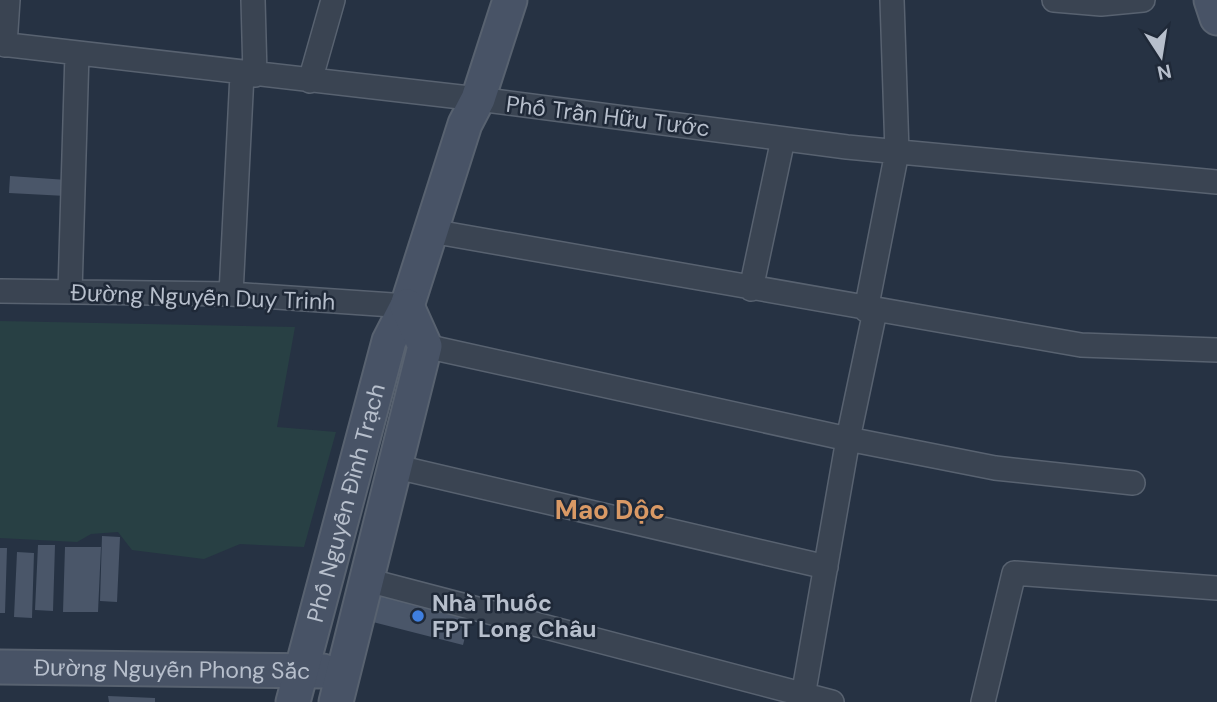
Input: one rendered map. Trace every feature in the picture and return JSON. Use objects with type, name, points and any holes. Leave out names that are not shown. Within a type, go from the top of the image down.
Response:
[{"type":"street","points":[[2,44],[8,0]]},
{"type":"street","points":[[230,294],[253,0]]},
{"type":"street","points":[[310,81],[333,0]]},
{"type":"street","name":"Phố Nguyễn Đình Trạch","points":[[297,686],[389,341],[407,306],[465,124],[478,99],[510,0]]},
{"type":"street","points":[[803,697],[897,152],[892,0]]},
{"type":"street","points":[[1054,0],[1101,4],[1143,0]]},
{"type":"street","points":[[1211,0],[1217,18]]},
{"type":"street","name":"Phố Trần Hữu Tước","points":[[2,44],[478,99],[897,152],[1217,182]]},
{"type":"street","points":[[70,292],[77,53]]},
{"type":"street","points":[[751,289],[783,139]]},
{"type":"street","points":[[431,231],[1081,345],[1217,350]]},
{"type":"street","name":"Đường Nguyễn Duy Trinh","points":[[0,291],[230,294],[407,306]]},
{"type":"street","points":[[407,306],[425,345],[848,439],[995,468],[1133,484]]},
{"type":"street","name":"Phố Nguyễn Đình Trạch","points":[[340,686],[397,467],[425,345]]},
{"type":"street","points":[[397,467],[826,567]]},
{"type":"street","points":[[983,702],[1014,573],[1217,588]]},
{"type":"street","points":[[367,580],[803,697],[832,702]]},
{"type":"street","name":"Đường Nguyễn Phong Sắc","points":[[0,667],[297,686],[340,686]]},
{"type":"green space","points":[[0,321],[295,327],[277,427],[336,432],[304,547],[240,544],[204,559],[132,550],[118,532],[91,534],[77,542],[0,538]]},
{"type":"building","points":[[10,176],[67,180],[66,196],[9,193]]},
{"type":"building","points":[[102,536],[120,537],[117,602],[100,601]]},
{"type":"building","points":[[38,545],[55,545],[53,611],[35,610]]},
{"type":"building","points":[[65,547],[101,547],[98,612],[63,612]]},
{"type":"building","points":[[0,548],[7,548],[5,613],[0,613]]},
{"type":"building","points":[[17,552],[34,553],[32,618],[14,617]]},
{"type":"building","name":"Nhà Thuốc FPT Long Châu","points":[[373,588],[471,613],[463,645],[365,620]]},
{"type":"building","points":[[108,696],[155,698],[155,702],[109,702]]},
{"type":"place","name":"Nhà Thuốc FPT Long Châu","points":[[418,616]]},
{"type":"district","name":"Mao Dộc","points":[[610,510]]}]
